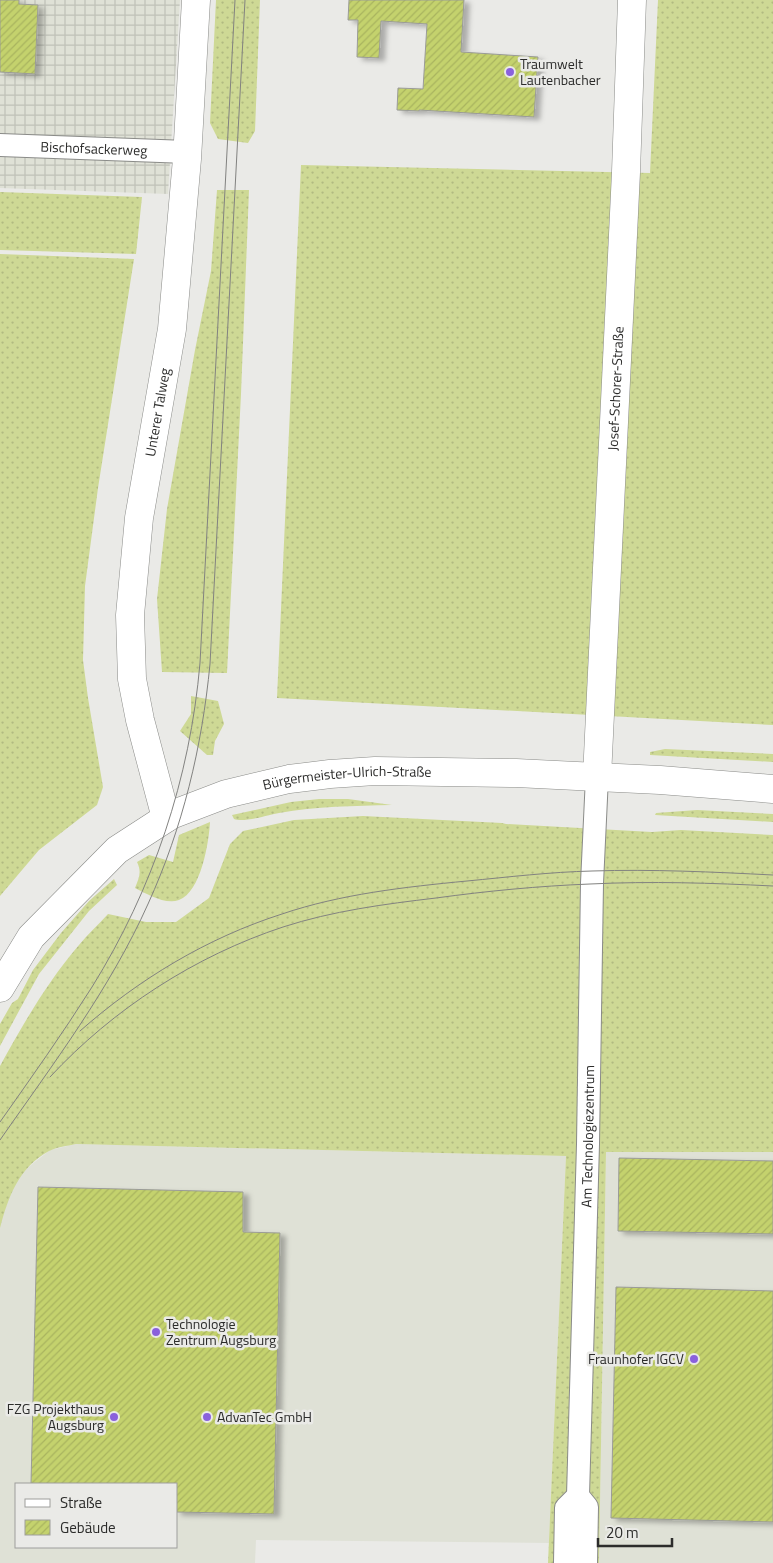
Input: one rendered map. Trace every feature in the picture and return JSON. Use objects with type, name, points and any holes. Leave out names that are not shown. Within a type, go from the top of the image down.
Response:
[{"type":"street","name":"Unterer Talweg","points":[[166,818],[140,720],[132,679],[130,615],[139,518],[172,329],[187,152],[196,0]]},
{"type":"street","name":"Josef-Schorer-Straße","points":[[597,776],[626,172],[632,0]]},
{"type":"street","name":"Bischofsackerweg","points":[[0,145],[187,152]]},
{"type":"street","name":"Bürgermeister-Ulrich-Straße","points":[[0,988],[31,937],[117,850],[166,818],[226,794],[282,780],[375,771],[597,776],[773,788]]},
{"type":"street","name":"Am Technologiezentrum","points":[[586,1563],[587,1507],[578,1496],[588,1134],[592,883],[597,776]]},
{"type":"street","name":"Am Technologiezentrum","points":[[565,1563],[566,1508],[578,1496]]},
{"type":"shaded area","points":[[0,0],[180,0],[168,194],[0,188]]},
{"type":"shaded area","points":[[76,1144],[566,1156],[549,1543],[256,1540],[255,1563],[0,1563],[0,1213],[16,1182],[26,1169],[50,1150]]},
{"type":"shaded area","points":[[606,1151],[773,1152],[773,1563],[599,1563]]},
{"type":"green space","points":[[216,0],[260,0],[255,131],[248,143],[218,139],[210,123]]},
{"type":"green space","points":[[658,0],[773,0],[773,725],[277,698],[301,165],[650,173]]},
{"type":"green space","points":[[217,190],[249,190],[227,673],[162,672],[157,599],[167,509],[211,271]]},
{"type":"green space","points":[[0,192],[142,197],[136,254],[0,250]]},
{"type":"green space","points":[[0,254],[134,259],[98,488],[85,586],[83,660],[103,787],[97,805],[39,850],[0,896]]},
{"type":"green space","points":[[191,696],[218,701],[224,724],[215,741],[213,755],[207,755],[180,731],[191,714]]},
{"type":"green space","points":[[665,749],[773,754],[773,762],[650,755],[650,752]]},
{"type":"green space","points":[[319,799],[348,799],[392,805],[307,809],[243,820],[234,819],[232,815],[291,802]]},
{"type":"green space","points":[[697,810],[773,814],[773,822],[655,815],[656,813]]},
{"type":"green space","points":[[363,816],[652,832],[681,830],[773,835],[773,1152],[606,1152],[599,1563],[548,1563],[566,1156],[76,1144],[49,1151],[30,1165],[22,1174],[11,1194],[0,1228],[0,1066],[46,988],[82,941],[108,914],[146,922],[176,922],[209,898],[230,844],[243,831],[294,820]]},
{"type":"green space","points":[[210,822],[206,853],[202,866],[193,887],[187,895],[179,900],[168,901],[156,898],[135,888],[140,872],[137,862],[149,855],[173,862],[179,835]]},
{"type":"green space","points":[[114,879],[117,885],[89,911],[39,974],[0,1046],[0,1024],[12,1003],[18,999],[33,970],[61,933],[89,901]]},
{"type":"building","points":[[0,0],[19,0],[19,4],[38,5],[35,74],[0,72]]},
{"type":"building","points":[[349,0],[464,0],[461,52],[538,57],[534,117],[397,110],[398,88],[423,89],[427,24],[381,21],[379,58],[357,57],[358,20],[348,20]]},
{"type":"building","points":[[619,1158],[773,1161],[773,1234],[618,1231]]},
{"type":"building","name":"Technologie Zentrum Augsburg","points":[[38,1187],[243,1192],[243,1232],[280,1233],[274,1514],[178,1512],[178,1483],[31,1483]]},
{"type":"building","name":"Fraunhofer IGCV","points":[[616,1287],[773,1291],[773,1522],[611,1518]]},
{"type":"tram line","points":[[0,1122],[92,987],[114,950],[150,872],[165,832],[178,791],[187,749],[200,663],[235,0]]},
{"type":"tram line","points":[[0,1140],[80,1025],[133,935],[148,904],[171,846],[181,816],[196,756],[210,664],[245,0]]},
{"type":"tram line","points":[[80,1031],[150,977],[201,948],[254,924],[327,901],[373,892],[420,886],[561,872],[615,870],[773,875]]},
{"type":"tram line","points":[[50,1077],[74,1052],[101,1029],[157,987],[218,953],[250,939],[302,921],[339,912],[378,906],[532,887],[636,883],[773,886]]},
{"type":"place","name":"Traumwelt Lautenbacher","points":[[510,72]]},
{"type":"place","name":"Technologie Zentrum Augsburg","points":[[156,1332]]},
{"type":"place","name":"Fraunhofer IGCV","points":[[694,1359]]},
{"type":"place","name":"FZG Projekthaus Augsburg","points":[[114,1417]]},
{"type":"place","name":"AdvanTec GmbH","points":[[207,1417]]}]
